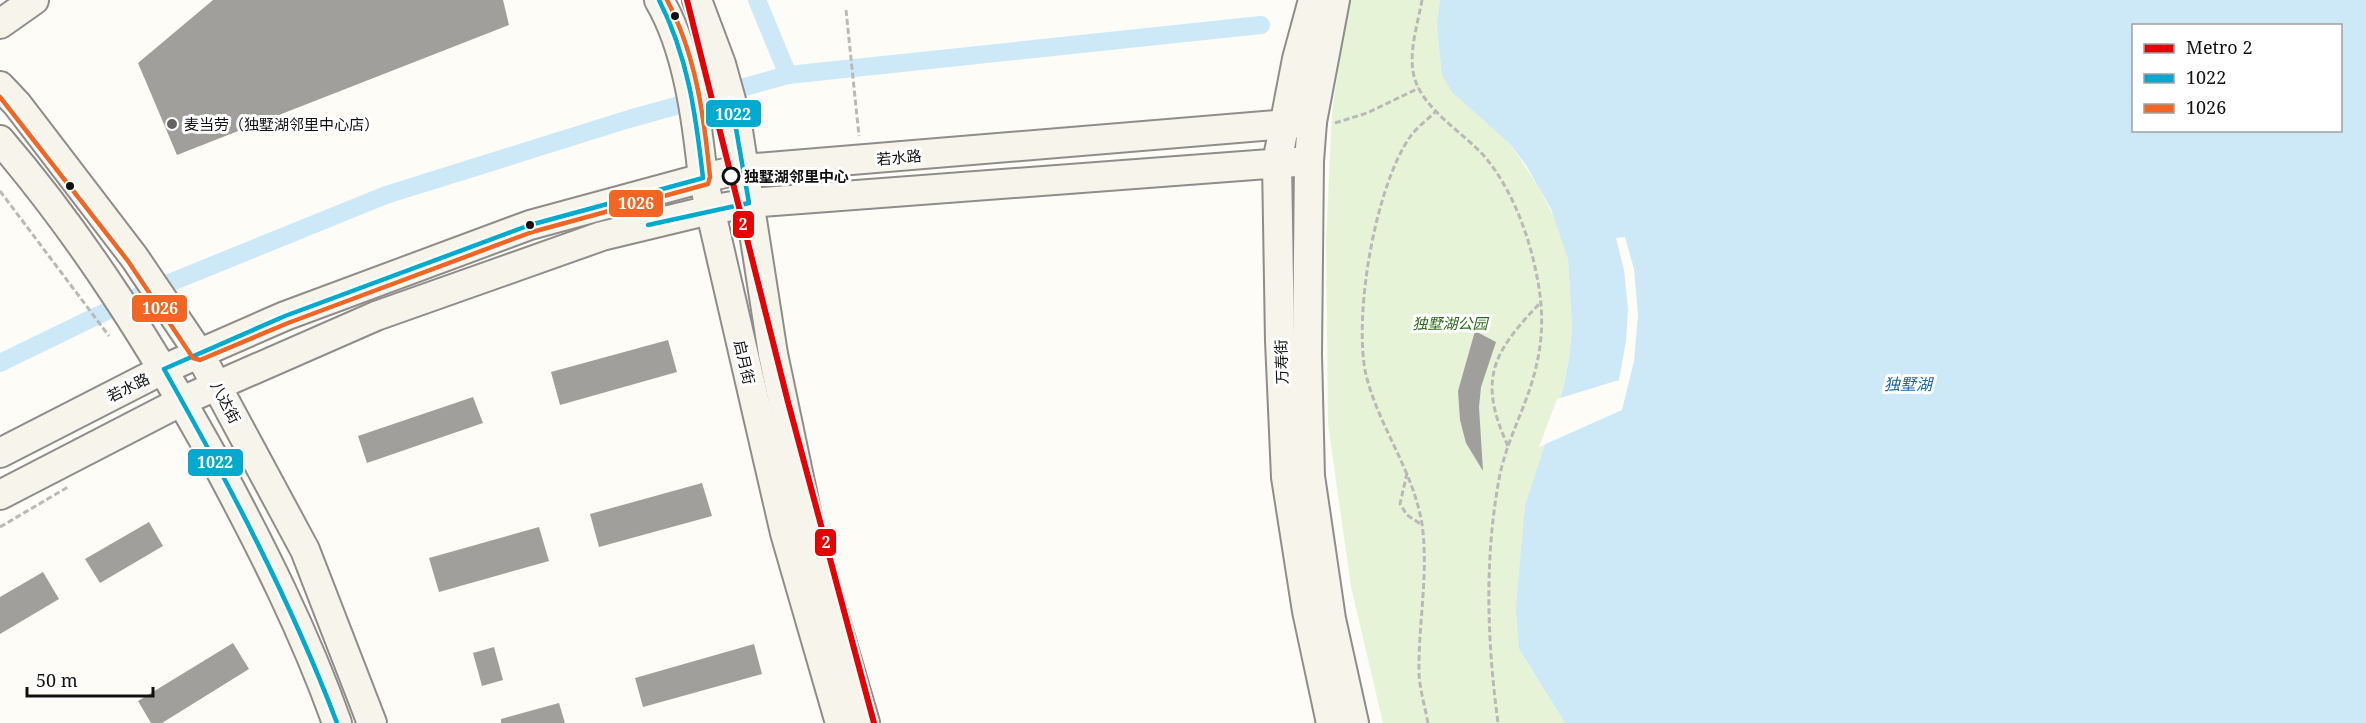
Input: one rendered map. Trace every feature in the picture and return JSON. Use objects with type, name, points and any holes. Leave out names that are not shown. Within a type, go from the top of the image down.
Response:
[{"type":"street","points":[[0,24],[34,0]]},
{"type":"street","name":"启月街","points":[[659,0],[687,76],[698,129],[703,178],[785,533],[840,723]]},
{"type":"street","name":"启月街","points":[[697,0],[721,64],[736,118],[773,354],[813,544],[865,723]]},
{"type":"street","name":"万寿街","points":[[1313,0],[1310,59],[1312,125],[1309,161],[1307,354],[1310,476],[1331,619],[1354,723]]},
{"type":"street","name":"万寿街","points":[[1331,723],[1307,611],[1286,477],[1277,163],[1283,125],[1335,0]]},
{"type":"street","name":"八达街","points":[[0,86],[17,104],[134,257],[199,353],[305,550],[372,723]]},
{"type":"street","name":"若水路","points":[[0,453],[164,369],[285,316],[530,225],[703,178],[743,170],[1283,125],[1312,125]]},
{"type":"street","points":[[0,140],[101,272],[164,369],[262,546],[316,662],[337,723]]},
{"type":"street","points":[[0,495],[182,401],[376,316],[602,236],[749,203],[1309,161]]},
{"type":"path","points":[[1422,0],[1412,57],[1414,76],[1419,88],[1435,111],[1461,131],[1486,159],[1510,196],[1525,232],[1536,270],[1541,302],[1542,339],[1536,369],[1501,472],[1491,538],[1489,604],[1491,668],[1498,723]]},
{"type":"path","points":[[846,10],[851,37],[859,136]]},
{"type":"path","points":[[1312,125],[1367,113],[1419,88]]},
{"type":"path","points":[[1428,723],[1419,675],[1424,566],[1422,525],[1407,473],[1366,376],[1363,348],[1364,305],[1379,212],[1395,164],[1410,136],[1435,111]]},
{"type":"path","points":[[0,192],[109,336]]},
{"type":"path","points":[[1509,447],[1492,404],[1494,371],[1512,332],[1541,302]]},
{"type":"path","points":[[1407,473],[1400,504],[1407,515],[1422,525]]},
{"type":"path","points":[[0,527],[70,486]]},
{"type":"green space","name":"独墅湖公园","points":[[1349,0],[1447,0],[1490,125],[1510,144],[1538,186],[1562,233],[1568,259],[1572,328],[1569,359],[1563,389],[1525,505],[1519,649],[1565,723],[1383,723],[1351,587],[1328,424],[1326,241],[1332,112]]},
{"type":"water","name":"独墅湖","points":[[1440,0],[2366,0],[2366,723],[1565,723],[1519,649],[1516,608],[1525,505],[1563,389],[1569,359],[1572,328],[1568,259],[1551,209],[1526,165],[1510,144],[1452,92],[1442,75],[1437,25]]},
{"type":"pier","points":[[1625,237],[1634,269],[1638,315],[1634,361],[1622,410],[1539,447],[1557,399],[1619,380],[1626,341],[1628,309],[1624,270],[1616,238]]},
{"type":"building","points":[[213,0],[503,0],[509,25],[177,155],[138,63]]},
{"type":"building","points":[[1475,331],[1496,342],[1481,387],[1479,407],[1483,471],[1466,443],[1460,420],[1458,391]]},
{"type":"building","points":[[668,340],[677,372],[560,405],[551,372]]},
{"type":"building","points":[[473,397],[483,423],[367,463],[358,436]]},
{"type":"building","points":[[702,483],[712,516],[599,547],[590,514]]},
{"type":"building","points":[[149,522],[163,546],[100,583],[85,559]]},
{"type":"building","points":[[539,527],[549,561],[439,592],[429,558]]},
{"type":"building","points":[[43,572],[59,599],[0,634],[0,597]]},
{"type":"building","points":[[233,643],[249,669],[162,723],[151,723],[138,701]]},
{"type":"building","points":[[754,644],[762,674],[643,707],[635,678]]},
{"type":"building","points":[[494,647],[503,680],[482,686],[473,653]]},
{"type":"building","points":[[559,703],[565,723],[501,723],[501,719]]},
{"type":"waterway","points":[[757,0],[788,75]]},
{"type":"waterway","points":[[0,363],[142,294],[386,195],[629,119],[788,75],[1261,25]]},
{"type":"metro line","name":"2","points":[[687,0],[788,402],[874,723]]},
{"type":"transit line","name":"1022","points":[[337,723],[279,587],[212,455],[164,369],[285,316],[530,225],[703,178],[694,109],[684,65],[659,0]]},
{"type":"transit line","name":"1026","points":[[0,97],[128,261],[193,358],[200,360],[288,323],[532,232],[708,184],[710,177],[708,154],[697,86],[685,42],[667,0]]},
{"type":"transit line","name":"1022","points":[[648,225],[749,203],[731,100]]},
{"type":"place","name":"麦当劳（独墅湖邻里中心店）","points":[[172,124]]},
{"type":"place","name":"独墅湖邻里中心","points":[[731,176]]}]
